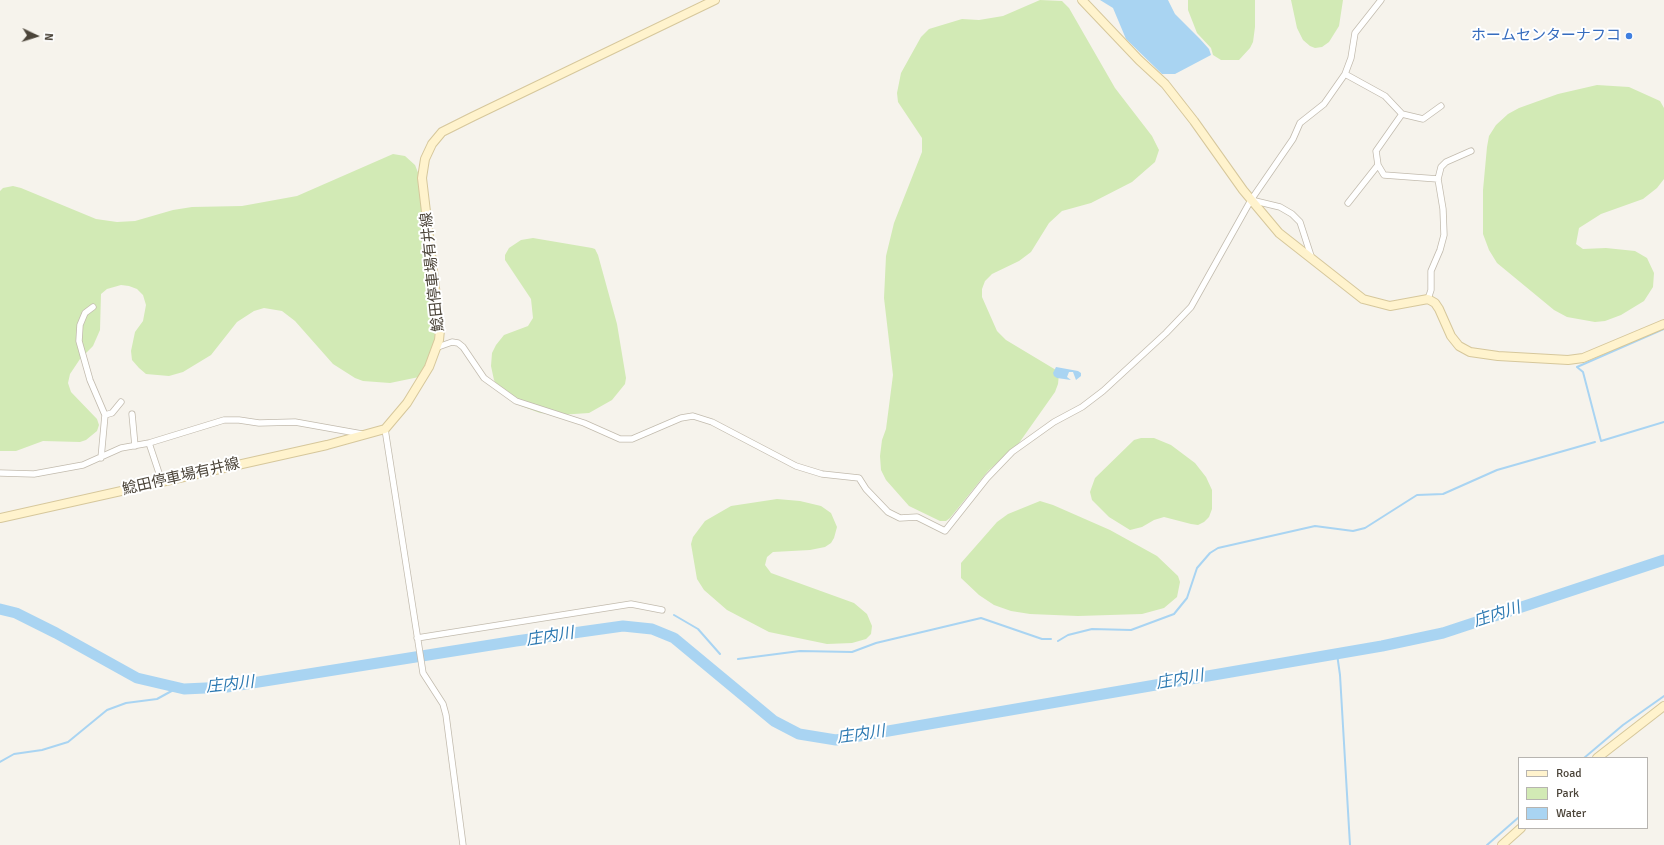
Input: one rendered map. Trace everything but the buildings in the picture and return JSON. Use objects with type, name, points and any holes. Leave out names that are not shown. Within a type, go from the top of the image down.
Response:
[{"type":"main road","name":"鯰田停車場有井線","points":[[0,518],[162,482],[385,429],[407,403],[429,367],[438,347],[440,330],[422,178],[425,159],[432,144],[442,132],[715,0]]},
{"type":"main road","points":[[1082,0],[1139,60],[1166,84],[1251,200],[1279,233],[1363,299],[1373,303],[1396,305],[1428,299],[1435,303],[1439,309],[1454,341],[1459,346],[1470,352],[1479,354],[1568,360],[1583,358],[1664,324]]},
{"type":"main road","points":[[1598,757],[1664,706]]},
{"type":"main road","points":[[1502,845],[1520,829]]},
{"type":"street","points":[[438,347],[452,342],[458,342],[484,378],[516,401],[584,423],[620,439],[632,439],[681,418],[693,416],[712,422],[796,466],[822,474],[859,478],[866,489],[888,512],[900,518],[917,518],[945,531],[987,478],[1012,452],[1054,422],[1082,407],[1103,391],[1166,333],[1191,307],[1251,200],[1292,138],[1300,123],[1324,104],[1345,74],[1351,58],[1355,33],[1380,0]]},
{"type":"street","points":[[1345,74],[1385,96],[1402,114],[1424,119],[1441,106]]},
{"type":"street","points":[[1402,114],[1376,151],[1378,165],[1384,175],[1438,179]]},
{"type":"street","points":[[1428,299],[1431,290],[1430,271],[1440,250],[1444,235],[1443,209],[1438,179],[1441,167],[1446,162],[1471,151]]},
{"type":"street","points":[[1348,203],[1378,165]]},
{"type":"street","points":[[1251,200],[1280,207],[1292,214],[1300,222],[1312,259]]},
{"type":"street","points":[[93,307],[85,313],[82,319],[79,341],[90,380],[105,415],[101,458]]},
{"type":"street","points":[[105,415],[112,413],[121,402]]},
{"type":"street","points":[[132,414],[135,446]]},
{"type":"street","points":[[0,473],[20,474],[62,470],[83,465],[121,448],[149,443],[224,420],[239,420],[259,423],[295,422],[368,434]]},
{"type":"street","points":[[385,429],[423,673],[443,704],[446,715],[463,845]]},
{"type":"street","points":[[149,443],[162,482]]},
{"type":"street","points":[[418,639],[631,604],[662,610]]},
{"type":"green space","points":[[1040,0],[1062,1],[1069,8],[1115,88],[1152,136],[1159,150],[1155,162],[1132,182],[1091,203],[1062,211],[1049,223],[1031,252],[1019,261],[992,274],[985,281],[982,289],[982,297],[997,331],[1006,340],[1056,370],[1059,374],[1058,384],[1055,392],[1019,443],[988,471],[950,518],[946,521],[940,521],[909,506],[886,480],[881,470],[880,456],[882,440],[886,429],[893,375],[884,298],[886,256],[894,223],[922,152],[922,138],[898,102],[897,93],[901,73],[921,37],[929,29],[962,19],[979,20],[1003,16]]},
{"type":"green space","points":[[1188,0],[1255,0],[1255,27],[1253,42],[1250,48],[1239,60],[1221,60],[1213,55],[1211,48],[1197,33],[1188,10]]},
{"type":"green space","points":[[1291,0],[1343,0],[1339,26],[1329,42],[1322,47],[1315,48],[1303,40],[1297,28]]},
{"type":"green space","points":[[1597,85],[1629,87],[1660,101],[1664,108],[1664,179],[1657,188],[1643,199],[1601,214],[1579,228],[1576,244],[1583,249],[1606,248],[1635,251],[1647,258],[1654,273],[1653,287],[1644,301],[1621,315],[1605,321],[1595,322],[1567,317],[1554,310],[1497,263],[1489,250],[1483,234],[1483,190],[1489,136],[1496,125],[1508,114],[1519,108],[1558,94]]},
{"type":"green space","points":[[393,154],[405,156],[415,165],[429,200],[433,229],[437,288],[434,352],[419,377],[390,383],[363,381],[355,378],[333,364],[295,321],[282,311],[264,308],[254,311],[237,322],[211,355],[183,372],[169,376],[146,374],[132,360],[131,351],[135,332],[143,321],[146,305],[143,295],[137,289],[121,285],[107,289],[101,294],[100,330],[93,346],[80,359],[70,374],[68,383],[71,392],[97,419],[99,425],[97,431],[86,440],[80,442],[43,441],[16,451],[0,451],[0,191],[3,188],[13,186],[21,188],[96,219],[117,222],[135,221],[173,210],[192,207],[242,206],[297,196]]},
{"type":"green space","points":[[533,238],[592,248],[595,249],[598,255],[617,324],[626,378],[625,384],[612,400],[589,413],[559,415],[540,413],[521,406],[500,390],[494,380],[491,366],[492,353],[496,345],[504,335],[528,326],[533,318],[531,299],[505,260],[505,255],[509,248],[521,240]]},
{"type":"green space","points":[[1141,438],[1154,438],[1171,445],[1195,463],[1206,477],[1212,490],[1212,509],[1209,517],[1204,522],[1198,525],[1164,517],[1154,520],[1142,527],[1130,530],[1109,517],[1092,500],[1090,492],[1095,478],[1134,440]]},
{"type":"green space","points":[[777,499],[800,501],[821,506],[831,513],[837,527],[831,543],[825,547],[810,550],[773,552],[767,557],[765,565],[771,573],[854,603],[867,614],[872,626],[871,634],[866,639],[852,643],[827,644],[769,632],[727,610],[704,590],[697,579],[691,544],[693,537],[705,521],[731,506]]},
{"type":"green space","points":[[1040,501],[1053,505],[1110,530],[1157,556],[1178,576],[1180,582],[1177,597],[1164,608],[1142,614],[1078,616],[1030,614],[1011,611],[994,605],[979,595],[961,578],[961,563],[997,522],[1008,514]]},
{"type":"water","points":[[1100,0],[1168,0],[1175,14],[1209,49],[1211,55],[1175,74],[1162,74],[1126,39],[1113,8]]},
{"type":"water","points":[[1056,367],[1078,371],[1081,373],[1081,376],[1076,380],[1073,372],[1069,372],[1067,377],[1071,380],[1057,378],[1053,373]]},
{"type":"waterway","points":[[1601,441],[1583,372],[1577,367],[1664,329]]},
{"type":"waterway","points":[[1601,441],[1664,422]]},
{"type":"waterway","points":[[1058,641],[1068,635],[1092,629],[1131,630],[1174,614],[1187,598],[1197,568],[1210,553],[1218,548],[1315,526],[1353,531],[1365,528],[1417,495],[1443,494],[1497,470],[1595,442]]},
{"type":"waterway","name":"庄内川","points":[[0,609],[16,613],[56,633],[137,678],[184,689],[227,687],[516,641],[623,626],[652,629],[674,638],[774,721],[799,734],[836,740],[1382,646],[1443,633],[1664,560]]},
{"type":"waterway","points":[[674,615],[698,629],[720,654]]},
{"type":"waterway","points":[[738,659],[800,651],[852,652],[876,643],[981,618],[1042,639],[1051,639]]},
{"type":"waterway","points":[[1337,654],[1340,675],[1350,845]]},
{"type":"waterway","points":[[0,762],[14,754],[42,750],[68,742],[107,710],[126,703],[157,699],[177,688]]},
{"type":"waterway","points":[[1585,757],[1623,725],[1664,696]]},
{"type":"waterway","points":[[1487,845],[1518,818]]},
{"type":"place","name":"ホームセンターナフコ","points":[[1629,36]]}]
